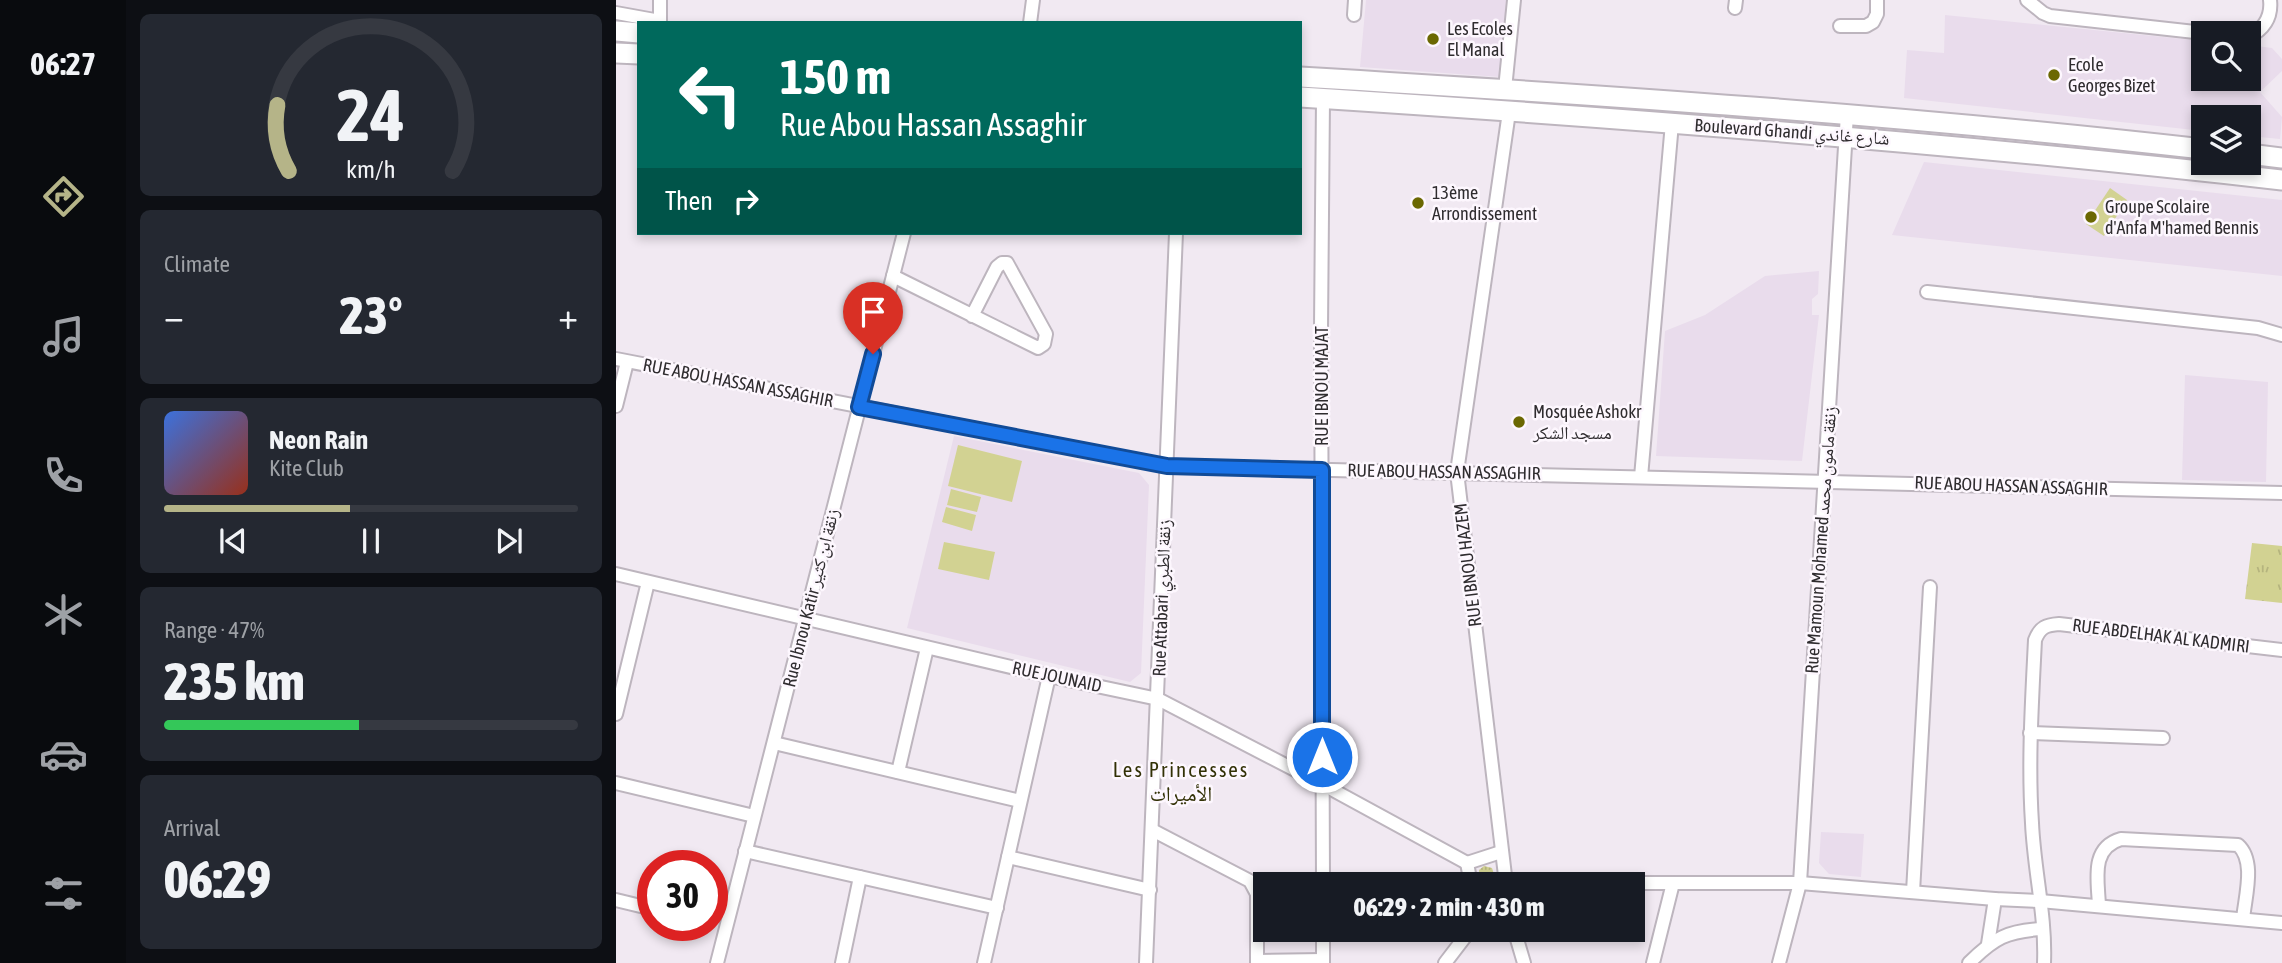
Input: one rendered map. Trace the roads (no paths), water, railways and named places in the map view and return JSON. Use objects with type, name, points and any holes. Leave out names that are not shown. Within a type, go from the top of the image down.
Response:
[{"type":"main road","points":[[616,31],[637,33]]},
{"type":"main road","points":[[616,52],[637,54]]},
{"type":"main road","name":"Boulevard Ghandi شارع غاندي","points":[[1302,77],[1847,114],[2191,148]]},
{"type":"main road","name":"Boulevard Ghandi شارع غاندي","points":[[1302,97],[1846,135],[2282,180]]},
{"type":"main road","points":[[2261,155],[2282,158]]},
{"type":"street","points":[[660,0],[660,21]]},
{"type":"street","points":[[1030,21],[1033,0]]},
{"type":"street","points":[[1354,15],[1355,0]]},
{"type":"street","points":[[1505,89],[1514,0]]},
{"type":"street","points":[[1840,26],[1866,26],[1881,18],[1877,0]]},
{"type":"street","points":[[2027,0],[2050,16],[2191,32]]},
{"type":"street","points":[[2261,29],[2269,18],[2270,0]]},
{"type":"street","points":[[616,13],[655,21]]},
{"type":"street","name":"RUE IBNOU MAJAT","points":[[1323,99],[1323,872]]},
{"type":"street","name":"RUE IBNOU HAZEM","points":[[1504,872],[1457,472],[1509,112]]},
{"type":"street","name":"Rue Mamoun Mohamed زنقة مامون محمد","points":[[1779,963],[1800,883],[1847,114]]},
{"type":"street","points":[[1641,477],[1672,122]]},
{"type":"street","name":"Rue Ibnou Katir زنقة ابن كثير","points":[[728,918],[903,235]]},
{"type":"street","name":"Rue Attabari زنقة الطبري","points":[[1146,963],[1176,235]]},
{"type":"street","points":[[893,276],[972,316],[1038,348],[1046,339],[1046,334],[1007,263],[998,267],[972,316]]},
{"type":"street","points":[[1927,292],[2258,328],[2282,335]]},
{"type":"street","points":[[616,406],[622,360]]},
{"type":"street","name":"RUE ABOU HASSAN ASSAGHIR","points":[[622,360],[1167,466],[2282,493]]},
{"type":"street","name":"RUE JOUNAID","points":[[616,574],[927,648],[1158,699],[1322,783],[1467,863]]},
{"type":"street","points":[[616,713],[648,582]]},
{"type":"street","points":[[1913,892],[1930,587]]},
{"type":"street","name":"RUE ABDELHAK AL KADMIRI","points":[[2044,963],[2032,826],[2030,733],[2035,640],[2042,627],[2048,625],[2115,630],[2282,650]]},
{"type":"street","points":[[898,772],[927,648]]},
{"type":"street","points":[[988,962],[997,908],[1049,676]]},
{"type":"street","points":[[2030,733],[2163,738]]},
{"type":"street","points":[[774,743],[1020,802]]},
{"type":"street","points":[[616,783],[754,816]]},
{"type":"street","points":[[1152,830],[1250,881],[1257,894],[1257,962],[1323,961],[1323,942]]},
{"type":"street","points":[[2099,906],[2097,862],[2105,847],[2112,841],[2121,839],[2238,845],[2244,850],[2248,862],[2243,919]]},
{"type":"street","points":[[746,851],[997,908]]},
{"type":"street","points":[[1469,872],[1467,863],[1501,852]]},
{"type":"street","points":[[1008,857],[1150,890]]},
{"type":"street","points":[[842,963],[860,877]]},
{"type":"street","points":[[1645,883],[1800,883],[2282,923]]},
{"type":"street","points":[[1653,963],[1672,883]]},
{"type":"street","points":[[616,900],[637,905]]},
{"type":"street","points":[[1988,944],[1995,900]]},
{"type":"street","points":[[1969,963],[1988,944],[2018,931],[2042,929]]},
{"type":"street","name":"Rue Ibnou Katir زنقة ابن كثير","points":[[718,963],[723,941]]},
{"type":"street","points":[[1445,963],[1461,942]]},
{"type":"street","points":[[1518,942],[1524,963]]},
{"type":"place","name":"Les Ecoles El Manal","points":[[1433,39]]},
{"type":"place","name":"Ecole Georges Bizet","points":[[2054,75]]},
{"type":"place","name":"13ème Arrondissement","points":[[1418,203]]},
{"type":"place","name":"Groupe Scolaire d'Anfa M'hamed Bennis","points":[[2091,217]]},
{"type":"place","name":"Mosquée Ashokr مسجد الشكر","points":[[1519,422]]},
{"type":"district","name":"Les Princesses الأميرات","points":[[1181,782]]}]
